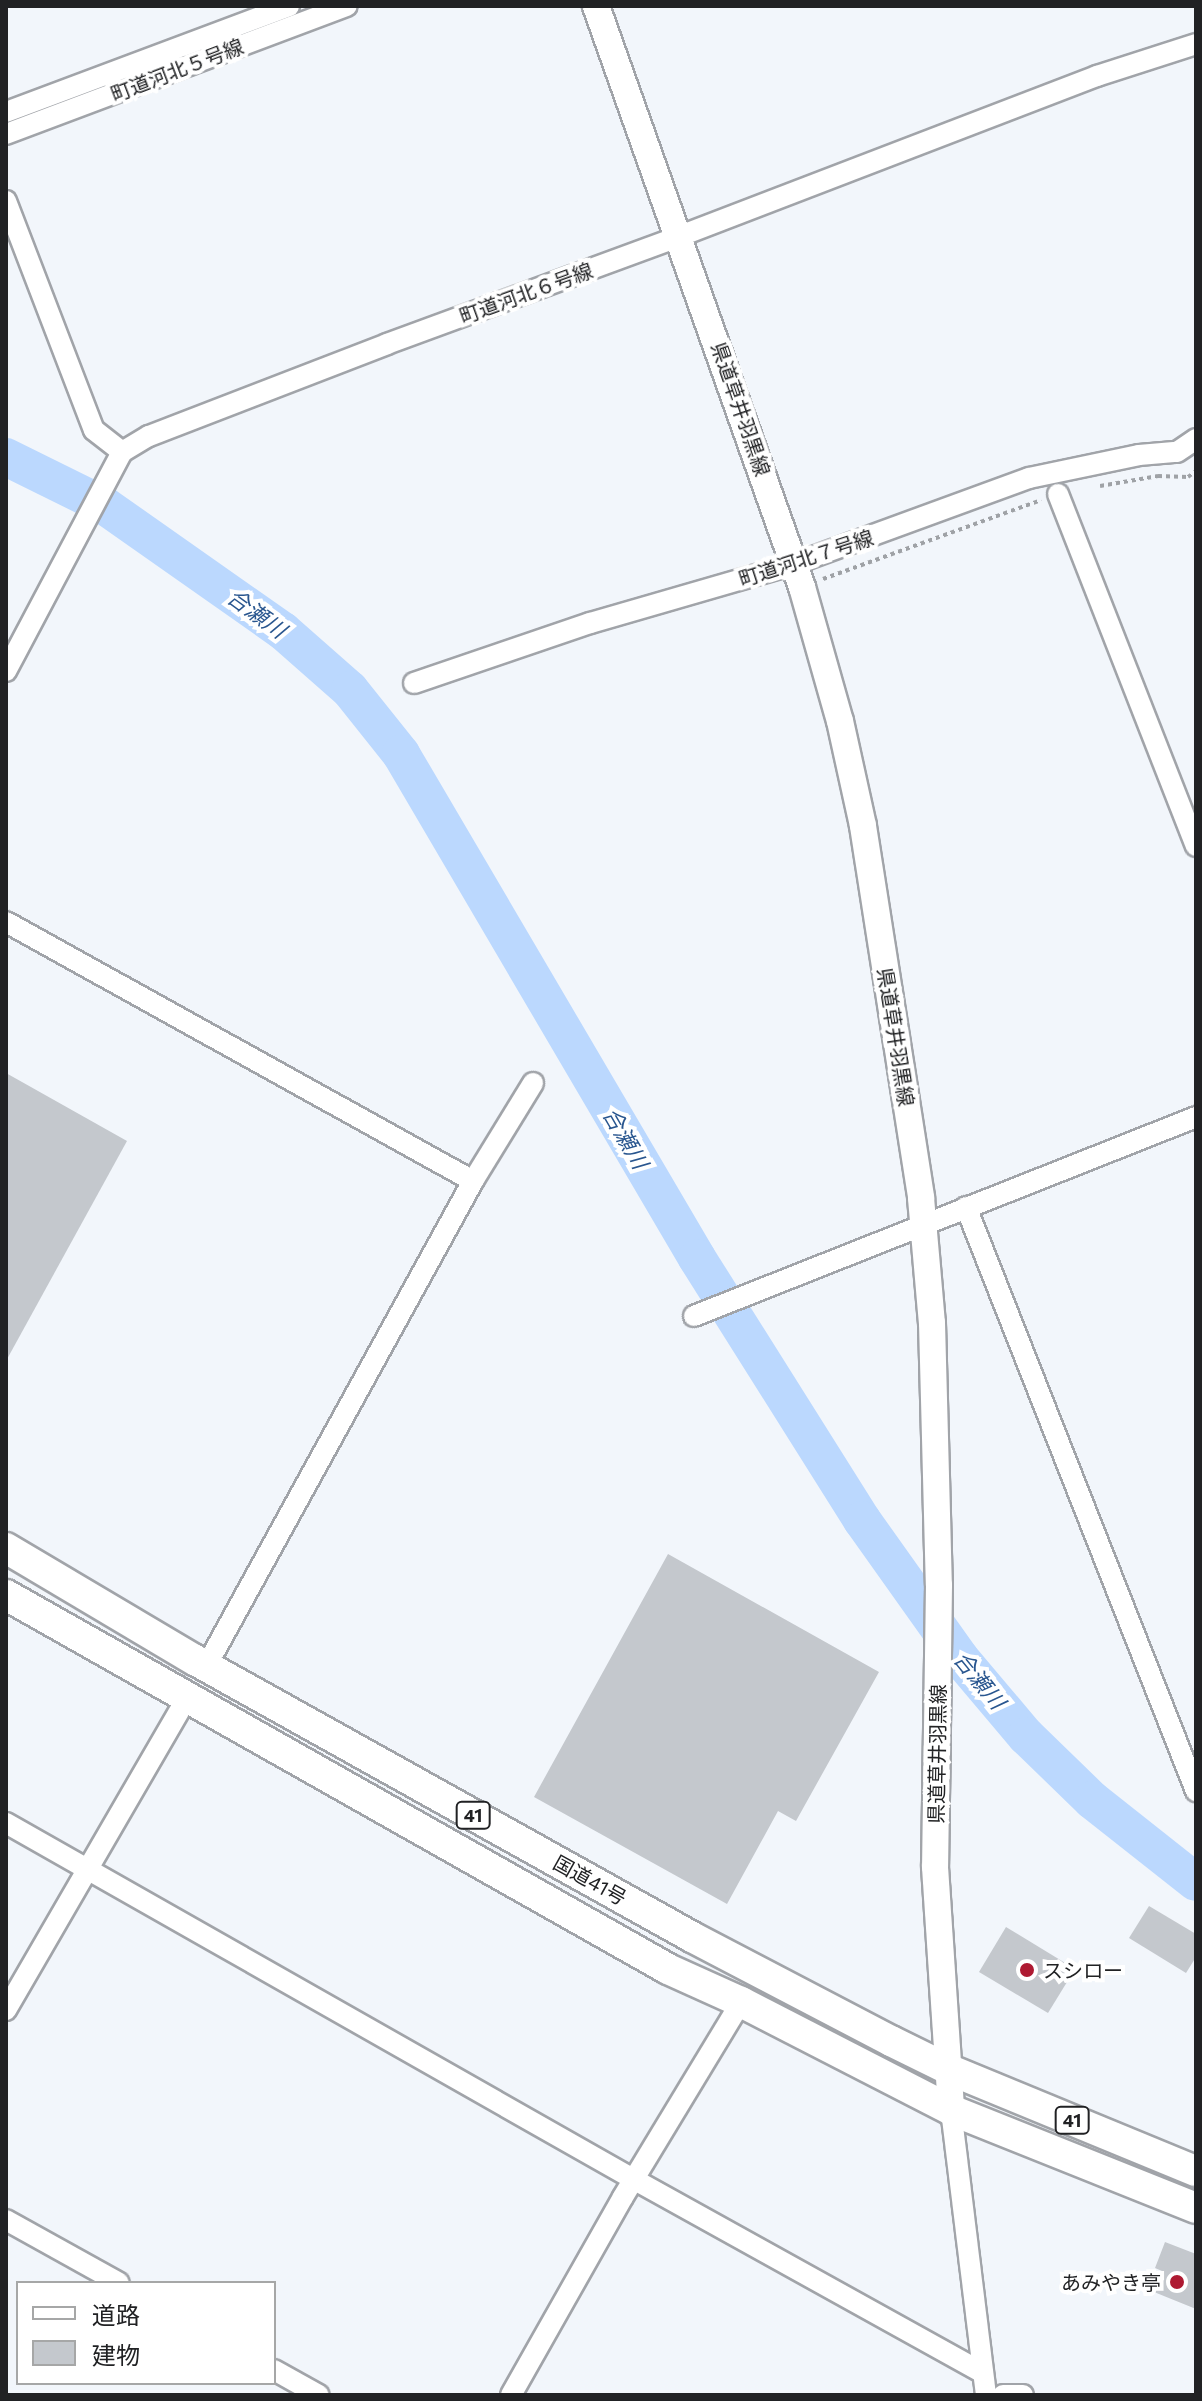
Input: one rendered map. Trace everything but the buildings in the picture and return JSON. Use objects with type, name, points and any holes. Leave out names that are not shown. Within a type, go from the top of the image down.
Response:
[{"type":"highway","name":"国道41号","points":[[6,1548],[195,1660],[678,1929],[948,2069],[1196,2171]]},
{"type":"highway","name":"国道41号","points":[[6,1595],[668,1969],[741,2002],[951,2110],[1196,2208]]},
{"type":"main road","name":"県道草井羽黒線","points":[[596,6],[798,575],[840,721],[863,826],[923,1224],[932,1323],[939,1585],[935,1867],[951,2110]]},
{"type":"street","points":[[6,112],[289,6]]},
{"type":"street","name":"町道河北５号線","points":[[6,134],[347,6]]},
{"type":"street","name":"町道河北６号線","points":[[122,452],[178,425],[1097,76],[1196,44]]},
{"type":"street","points":[[6,201],[94,430],[122,452],[6,671]]},
{"type":"street","name":"町道河北７号線","points":[[414,683],[590,623],[798,575],[1029,478],[1139,455],[1180,451],[1196,439]]},
{"type":"street","points":[[1058,494],[1196,846]]},
{"type":"street","points":[[6,922],[473,1181]]},
{"type":"street","points":[[214,1652],[473,1181],[533,1083]]},
{"type":"street","points":[[694,1316],[1196,1117]]},
{"type":"street","points":[[966,1207],[1196,1791]]},
{"type":"street","points":[[6,2010],[179,1711]]},
{"type":"street","points":[[6,1823],[635,2180],[983,2373]]},
{"type":"street","points":[[511,2395],[741,2002]]},
{"type":"street","points":[[951,2110],[986,2395]]},
{"type":"street","points":[[6,2220],[115,2281]]},
{"type":"street","points":[[276,2371],[319,2395]]},
{"type":"street","points":[[1003,2395],[1023,2395]]},
{"type":"path","points":[[798,575],[1058,494],[1158,476],[1188,477],[1196,471]]},
{"type":"waterway","name":"合瀬川","points":[[6,457],[105,506],[283,631],[350,690],[401,754],[697,1258],[862,1520],[960,1658],[1026,1736],[1092,1800],[1196,1882]]},
{"type":"place","name":"スシロー","points":[[1027,1970]]},
{"type":"place","name":"あみやき亭","points":[[1177,2282]]}]
